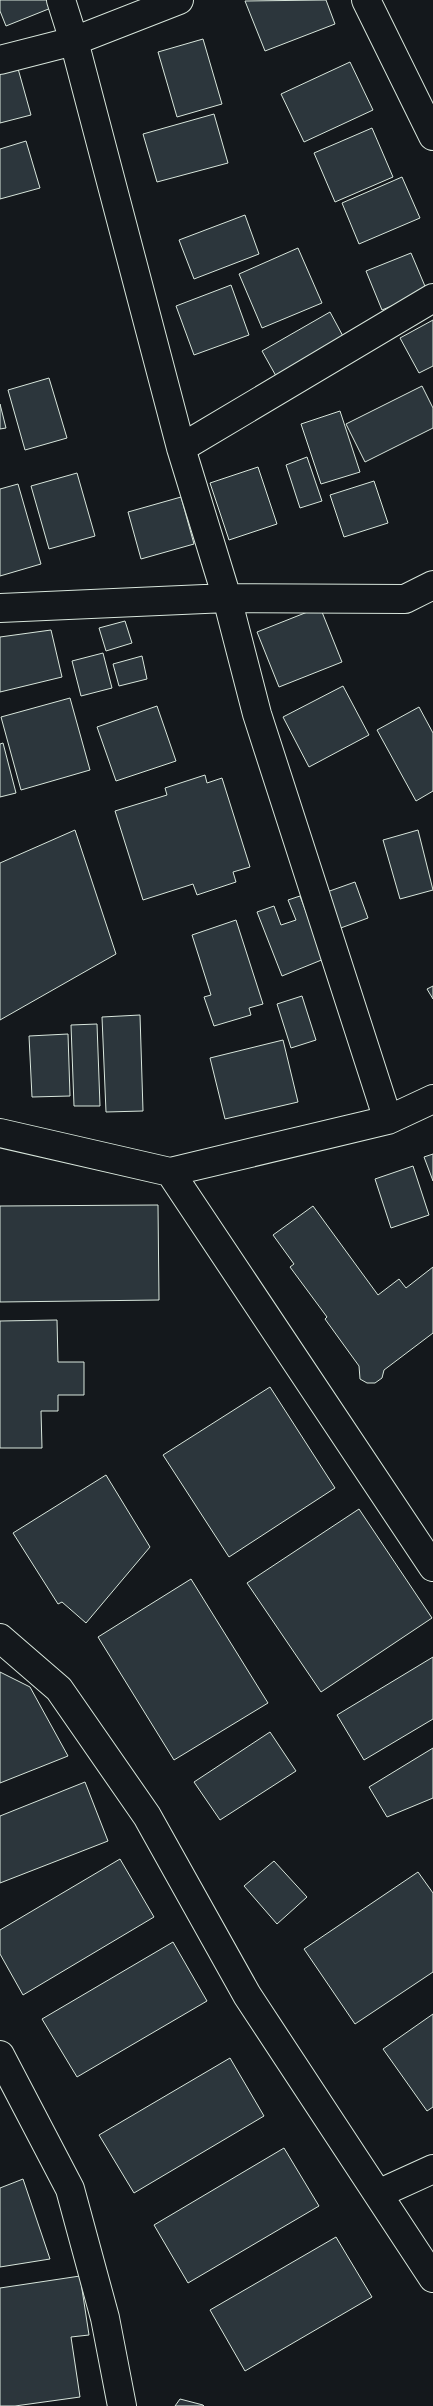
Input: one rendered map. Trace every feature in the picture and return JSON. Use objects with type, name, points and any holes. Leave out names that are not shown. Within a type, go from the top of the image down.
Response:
[{"type":"street","points":[[61,0],[74,41],[181,448],[227,598],[257,714],[388,1120]]},
{"type":"street","points":[[0,60],[74,41],[180,0]]},
{"type":"street","points":[[366,0],[433,136]]},
{"type":"street","points":[[181,448],[433,298]]},
{"type":"street","points":[[0,608],[227,598],[405,599],[433,585]]},
{"type":"street","points":[[0,1134],[170,1172],[388,1120],[433,1099]]},
{"type":"street","points":[[170,1172],[433,1566]]},
{"type":"street","points":[[0,1638],[59,1689],[147,1816],[247,1995],[433,2278]]},
{"type":"street","points":[[0,2055],[70,2188],[105,2318],[122,2406]]},
{"type":"street","points":[[378,2194],[433,2169]]},
{"type":"building","points":[[0,0],[48,0],[51,8],[6,26],[0,11]]},
{"type":"building","points":[[326,0],[335,24],[265,51],[245,1]]},
{"type":"building","points":[[203,39],[222,104],[177,117],[158,52]]},
{"type":"building","points":[[350,62],[373,110],[304,142],[281,94]]},
{"type":"building","points":[[17,65],[31,115],[0,123],[0,70]]},
{"type":"building","points":[[214,114],[228,163],[157,182],[143,134]]},
{"type":"building","points":[[372,128],[393,177],[335,202],[314,153]]},
{"type":"building","points":[[26,141],[40,188],[0,199],[0,149]]},
{"type":"building","points":[[402,177],[420,218],[359,244],[342,203]]},
{"type":"building","points":[[245,215],[259,254],[194,279],[179,240]]},
{"type":"building","points":[[298,248],[322,303],[262,328],[239,274]]},
{"type":"building","points":[[411,253],[427,291],[382,310],[366,271]]},
{"type":"building","points":[[231,285],[249,335],[194,355],[176,306]]},
{"type":"building","points":[[330,312],[344,338],[276,376],[262,351]]},
{"type":"building","points":[[433,320],[433,366],[419,373],[400,338]]},
{"type":"building","points":[[49,378],[67,438],[25,450],[8,390]]},
{"type":"building","points":[[422,386],[433,408],[433,428],[365,462],[346,424]]},
{"type":"building","points":[[0,404],[6,428],[0,429]]},
{"type":"building","points":[[340,411],[360,472],[321,484],[301,424]]},
{"type":"building","points":[[307,457],[322,501],[300,508],[286,465]]},
{"type":"building","points":[[258,467],[277,524],[229,540],[210,483]]},
{"type":"building","points":[[77,473],[95,536],[49,549],[31,486]]},
{"type":"building","points":[[374,481],[388,523],[344,537],[330,495]]},
{"type":"building","points":[[18,484],[41,564],[0,576],[0,489]]},
{"type":"building","points":[[181,497],[194,544],[141,559],[128,512]]},
{"type":"building","points":[[320,607],[342,662],[279,687],[257,632]]},
{"type":"building","points":[[125,621],[132,643],[106,651],[99,628]]},
{"type":"building","points":[[51,630],[62,677],[0,692],[0,637]]},
{"type":"building","points":[[103,653],[112,688],[81,696],[72,661]]},
{"type":"building","points":[[142,656],[147,679],[119,686],[113,664]]},
{"type":"building","points":[[343,686],[369,735],[309,767],[283,717]]},
{"type":"building","points":[[70,698],[90,770],[21,790],[1,717]]},
{"type":"building","points":[[157,706],[176,761],[116,781],[97,727]]},
{"type":"building","points":[[419,707],[433,733],[433,791],[416,801],[377,730]]},
{"type":"building","points":[[3,743],[16,793],[0,797],[0,744]]},
{"type":"building","points":[[205,775],[207,783],[222,778],[250,867],[233,872],[236,882],[197,895],[193,884],[143,900],[115,811],[167,795],[165,788]]},
{"type":"building","points":[[75,830],[116,954],[0,1020],[0,863]]},
{"type":"building","points":[[418,830],[433,890],[400,899],[383,840]]},
{"type":"building","points":[[355,882],[368,918],[338,929],[324,893]]},
{"type":"building","points":[[300,896],[324,959],[282,976],[257,912],[274,906],[281,925],[296,920],[288,900]]},
{"type":"building","points":[[236,920],[263,1004],[249,1008],[251,1015],[214,1026],[204,997],[211,995],[192,935]]},
{"type":"building","points":[[433,986],[433,999],[427,989]]},
{"type":"building","points":[[302,996],[316,1040],[291,1048],[277,1004]]},
{"type":"building","points":[[140,1015],[143,1111],[106,1112],[102,1017]]},
{"type":"building","points":[[97,1024],[100,1106],[74,1106],[71,1025]]},
{"type":"building","points":[[68,1034],[70,1096],[32,1097],[29,1036]]},
{"type":"building","points":[[283,1040],[298,1102],[225,1119],[210,1058]]},
{"type":"building","points":[[433,1154],[433,1181],[424,1157]]},
{"type":"building","points":[[413,1166],[429,1215],[391,1228],[375,1179]]},
{"type":"building","points":[[158,1205],[159,1300],[0,1302],[0,1206]]},
{"type":"building","points":[[313,1206],[378,1295],[399,1279],[406,1288],[433,1267],[433,1333],[384,1370],[382,1378],[375,1383],[367,1383],[360,1379],[359,1366],[325,1319],[327,1317],[290,1267],[294,1264],[273,1235]]},
{"type":"building","points":[[57,1320],[58,1362],[84,1362],[84,1395],[58,1395],[58,1411],[41,1411],[42,1448],[0,1448],[0,1321]]},
{"type":"building","points":[[270,1387],[335,1488],[229,1557],[163,1455]]},
{"type":"building","points":[[106,1475],[150,1547],[86,1623],[62,1602],[58,1604],[13,1533]]},
{"type":"building","points":[[359,1509],[432,1618],[321,1692],[247,1583]]},
{"type":"building","points":[[191,1579],[268,1703],[174,1760],[98,1637]]},
{"type":"building","points":[[433,1657],[433,1719],[364,1760],[337,1715]]},
{"type":"building","points":[[0,1672],[30,1687],[68,1756],[0,1783]]},
{"type":"building","points":[[270,1732],[296,1771],[220,1820],[194,1782]]},
{"type":"building","points":[[433,1748],[433,1798],[387,1817],[369,1787]]},
{"type":"building","points":[[85,1782],[108,1841],[0,1883],[0,1816]]},
{"type":"building","points":[[120,1859],[154,1917],[23,1995],[0,1954],[0,1930]]},
{"type":"building","points":[[274,1861],[307,1897],[277,1924],[244,1886]]},
{"type":"building","points":[[418,1872],[433,1893],[433,1972],[355,2024],[304,1949]]},
{"type":"building","points":[[173,1942],[207,2001],[77,2077],[42,2019]]},
{"type":"building","points":[[433,2014],[433,2107],[427,2111],[383,2049]]},
{"type":"building","points":[[230,2058],[264,2116],[134,2193],[99,2135]]},
{"type":"building","points":[[284,2148],[319,2206],[188,2283],[154,2225]]},
{"type":"building","points":[[23,2179],[50,2259],[0,2267],[0,2188]]},
{"type":"building","points":[[336,2237],[372,2297],[245,2371],[210,2310]]},
{"type":"building","points":[[80,2276],[89,2335],[71,2337],[80,2397],[15,2406],[0,2406],[0,2288]]},
{"type":"building","points":[[180,2399],[203,2405],[204,2406],[175,2406]]}]
